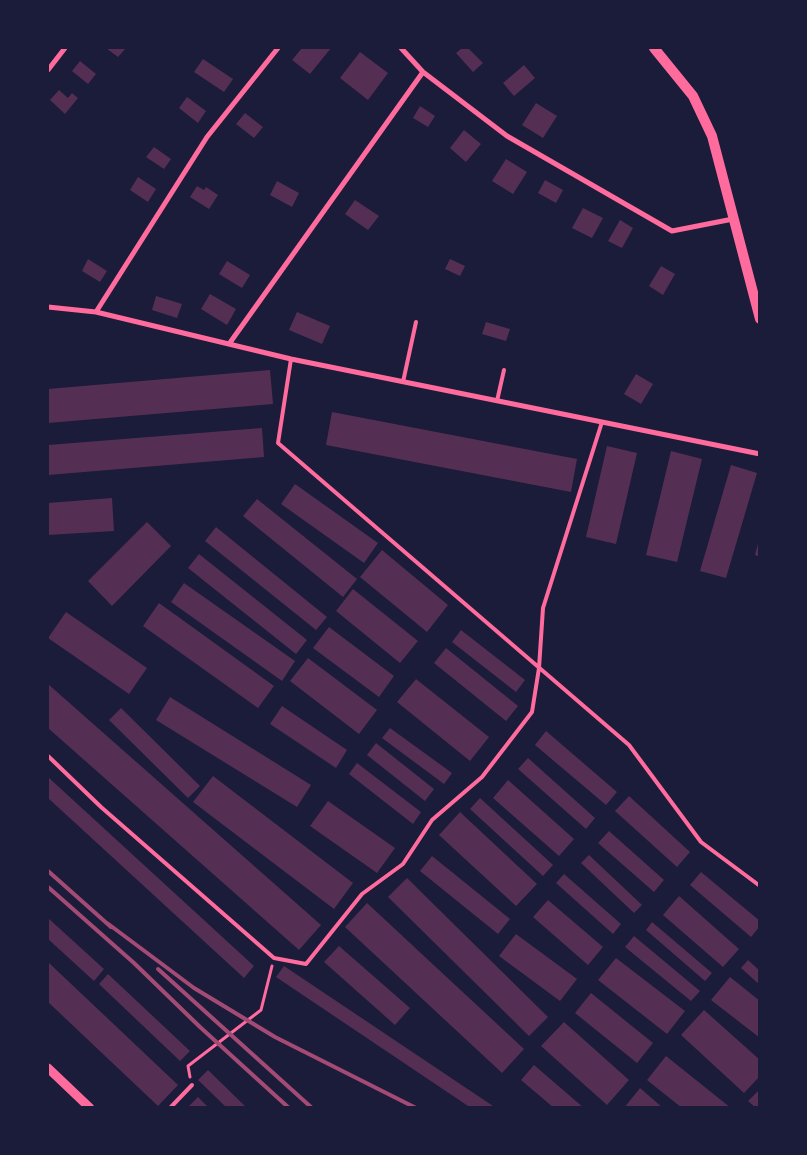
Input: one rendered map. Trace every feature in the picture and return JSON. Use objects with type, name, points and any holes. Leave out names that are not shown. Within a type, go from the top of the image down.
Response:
[{"type":"main road","points":[[654,48],[693,96],[712,136],[760,320]]},
{"type":"street","points":[[48,70],[65,48]]},
{"type":"street","points":[[96,312],[207,137],[278,48]]},
{"type":"street","points":[[401,48],[423,72],[506,136],[672,231],[733,219]]},
{"type":"street","points":[[230,344],[423,72]]},
{"type":"street","points":[[48,307],[96,312],[291,359],[760,454]]},
{"type":"street","points":[[48,1068],[90,1108]]},
{"type":"lane","points":[[404,382],[416,322]]},
{"type":"lane","points":[[291,359],[278,443],[628,745],[701,842],[760,886]]},
{"type":"lane","points":[[497,401],[504,370]]},
{"type":"lane","points":[[48,756],[102,807],[274,958],[306,964],[362,894],[402,864],[432,820],[482,777],[532,712],[539,668],[543,608],[602,422]]},
{"type":"lane","points":[[170,1108],[192,1085]]},
{"type":"path","points":[[192,1085],[188,1066],[262,1010],[274,958]]},
{"type":"building","points":[[106,48],[126,48],[118,57]]},
{"type":"building","points":[[302,48],[331,48],[310,74],[292,60]]},
{"type":"building","points":[[462,48],[468,48],[483,63],[473,72],[456,53]]},
{"type":"building","points":[[360,52],[388,73],[368,100],[340,78]]},
{"type":"building","points":[[203,59],[233,79],[224,92],[194,72]]},
{"type":"building","points":[[80,61],[96,74],[88,84],[72,71]]},
{"type":"building","points":[[524,65],[535,78],[514,96],[503,83]]},
{"type":"building","points":[[59,90],[68,98],[72,93],[78,98],[65,114],[50,100]]},
{"type":"building","points":[[187,97],[206,111],[198,123],[179,108]]},
{"type":"building","points":[[536,103],[557,116],[543,138],[522,125]]},
{"type":"building","points":[[420,106],[435,116],[428,127],[413,118]]},
{"type":"building","points":[[245,113],[263,127],[254,138],[236,124]]},
{"type":"building","points":[[464,130],[481,144],[466,162],[450,148]]},
{"type":"building","points":[[154,147],[171,159],[164,169],[146,157]]},
{"type":"building","points":[[506,159],[527,172],[513,194],[492,181]]},
{"type":"building","points":[[138,177],[156,189],[148,202],[130,190]]},
{"type":"building","points":[[545,180],[563,190],[556,203],[538,193]]},
{"type":"building","points":[[277,181],[299,193],[292,207],[270,195]]},
{"type":"building","points":[[197,186],[204,190],[206,187],[218,195],[209,209],[190,197]]},
{"type":"building","points":[[355,200],[379,216],[368,230],[345,214]]},
{"type":"building","points":[[583,208],[603,218],[592,238],[572,228]]},
{"type":"building","points":[[620,220],[633,228],[622,248],[608,241]]},
{"type":"building","points":[[88,259],[107,271],[100,282],[82,271]]},
{"type":"building","points":[[450,259],[465,266],[460,276],[445,269]]},
{"type":"building","points":[[227,261],[250,275],[242,288],[219,274]]},
{"type":"building","points":[[661,266],[675,274],[663,295],[649,286]]},
{"type":"building","points":[[210,294],[236,309],[227,325],[201,309]]},
{"type":"building","points":[[156,296],[182,304],[177,318],[152,310]]},
{"type":"building","points":[[297,312],[330,326],[322,344],[289,330]]},
{"type":"building","points":[[486,322],[510,329],[506,341],[482,334]]},
{"type":"building","points":[[270,370],[273,404],[48,423],[48,389]]},
{"type":"building","points":[[636,374],[653,384],[641,404],[624,394]]},
{"type":"building","points":[[332,412],[577,459],[571,492],[326,445]]},
{"type":"building","points":[[262,428],[264,457],[48,475],[48,445]]},
{"type":"building","points":[[607,446],[637,453],[616,544],[586,537]]},
{"type":"building","points":[[671,451],[702,459],[677,562],[646,555]]},
{"type":"building","points":[[731,465],[757,473],[726,578],[700,571]]},
{"type":"building","points":[[295,484],[378,543],[364,563],[281,504]]},
{"type":"building","points":[[112,498],[114,531],[48,535],[48,503]]},
{"type":"building","points":[[257,499],[357,579],[343,597],[243,516]]},
{"type":"building","points":[[147,522],[171,546],[112,606],[88,581]]},
{"type":"building","points":[[216,527],[327,617],[316,630],[205,541]]},
{"type":"building","points":[[760,541],[760,557],[755,555]]},
{"type":"building","points":[[382,550],[448,605],[427,632],[360,577]]},
{"type":"building","points":[[199,554],[307,640],[296,654],[188,568]]},
{"type":"building","points":[[184,583],[295,661],[282,681],[171,602]]},
{"type":"building","points":[[353,589],[418,641],[400,663],[336,611]]},
{"type":"building","points":[[159,603],[274,686],[258,708],[143,626]]},
{"type":"building","points":[[66,612],[147,668],[129,694],[48,638]]},
{"type":"building","points":[[329,627],[394,676],[379,697],[313,648]]},
{"type":"building","points":[[461,630],[525,680],[516,692],[452,642]]},
{"type":"building","points":[[446,648],[518,706],[506,721],[434,663]]},
{"type":"building","points":[[308,658],[377,710],[359,734],[290,681]]},
{"type":"building","points":[[416,679],[489,737],[470,761],[397,702]]},
{"type":"building","points":[[48,684],[321,925],[299,950],[48,728]]},
{"type":"building","points":[[170,697],[311,785],[297,807],[156,720]]},
{"type":"building","points":[[282,706],[347,750],[336,768],[270,724]]},
{"type":"building","points":[[121,708],[200,786],[188,798],[109,720]]},
{"type":"building","points":[[390,728],[452,773],[444,784],[382,738]]},
{"type":"building","points":[[546,731],[617,792],[606,805],[535,745]]},
{"type":"building","points":[[376,743],[434,789],[425,801],[367,755]]},
{"type":"building","points":[[528,758],[595,818],[586,829],[518,769]]},
{"type":"building","points":[[357,763],[421,812],[413,824],[349,774]]},
{"type":"building","points":[[213,776],[353,883],[334,909],[193,802]]},
{"type":"building","points":[[48,777],[254,966],[244,978],[48,798]]},
{"type":"building","points":[[508,780],[574,839],[559,856],[493,798]]},
{"type":"building","points":[[629,796],[690,852],[677,867],[615,811]]},
{"type":"building","points":[[480,798],[553,865],[543,876],[470,809]]},
{"type":"building","points":[[328,801],[395,848],[377,873],[310,826]]},
{"type":"building","points":[[460,812],[537,884],[516,906],[439,835]]},
{"type":"building","points":[[609,831],[664,880],[654,892],[598,843]]},
{"type":"building","points":[[589,855],[642,905],[634,913],[581,863]]},
{"type":"building","points":[[432,856],[510,919],[498,934],[420,871]]},
{"type":"building","points":[[701,872],[760,921],[760,926],[751,937],[690,885]]},
{"type":"building","points":[[564,874],[621,924],[613,934],[556,883]]},
{"type":"building","points":[[407,878],[548,1017],[529,1036],[388,897]]},
{"type":"building","points":[[679,896],[739,949],[723,967],[663,915]]},
{"type":"building","points":[[548,900],[603,947],[588,965],[533,917]]},
{"type":"building","points":[[367,903],[524,1049],[502,1073],[345,927]]},
{"type":"building","points":[[48,918],[104,969],[94,981],[48,939]]},
{"type":"building","points":[[652,922],[712,973],[705,981],[646,930]]},
{"type":"building","points":[[516,934],[577,979],[560,1001],[499,956]]},
{"type":"building","points":[[634,936],[700,991],[691,1001],[625,947]]},
{"type":"building","points":[[339,946],[410,1008],[395,1025],[324,962]]},
{"type":"building","points":[[616,958],[685,1011],[667,1034],[598,980]]},
{"type":"building","points":[[748,960],[760,971],[760,985],[741,968]]},
{"type":"building","points":[[48,962],[178,1085],[158,1106],[48,1002]]},
{"type":"building","points":[[284,966],[496,1108],[471,1108],[276,977]]},
{"type":"building","points":[[108,974],[190,1051],[180,1061],[99,984]]},
{"type":"building","points":[[730,977],[760,1001],[760,1038],[711,1000]]},
{"type":"building","points":[[591,993],[653,1043],[637,1063],[575,1013]]},
{"type":"building","points":[[704,1010],[760,1060],[760,1076],[744,1093],[681,1035]]},
{"type":"building","points":[[564,1022],[629,1080],[607,1105],[541,1046]]},
{"type":"building","points":[[666,1056],[731,1108],[682,1108],[647,1080]]},
{"type":"building","points":[[534,1065],[584,1108],[554,1108],[521,1080]]},
{"type":"building","points":[[208,1070],[247,1108],[227,1108],[198,1080]]},
{"type":"building","points":[[640,1088],[663,1108],[624,1108]]},
{"type":"building","points":[[760,1089],[760,1108],[756,1108],[748,1101]]},
{"type":"building","points":[[198,1097],[209,1108],[187,1108]]},
{"type":"railway","points":[[48,871],[111,927]]},
{"type":"railway","points":[[48,887],[134,963],[200,1027],[289,1108]]},
{"type":"railway","points":[[107,923],[194,988],[275,1037],[416,1108]]},
{"type":"railway","points":[[158,969],[312,1108]]}]
